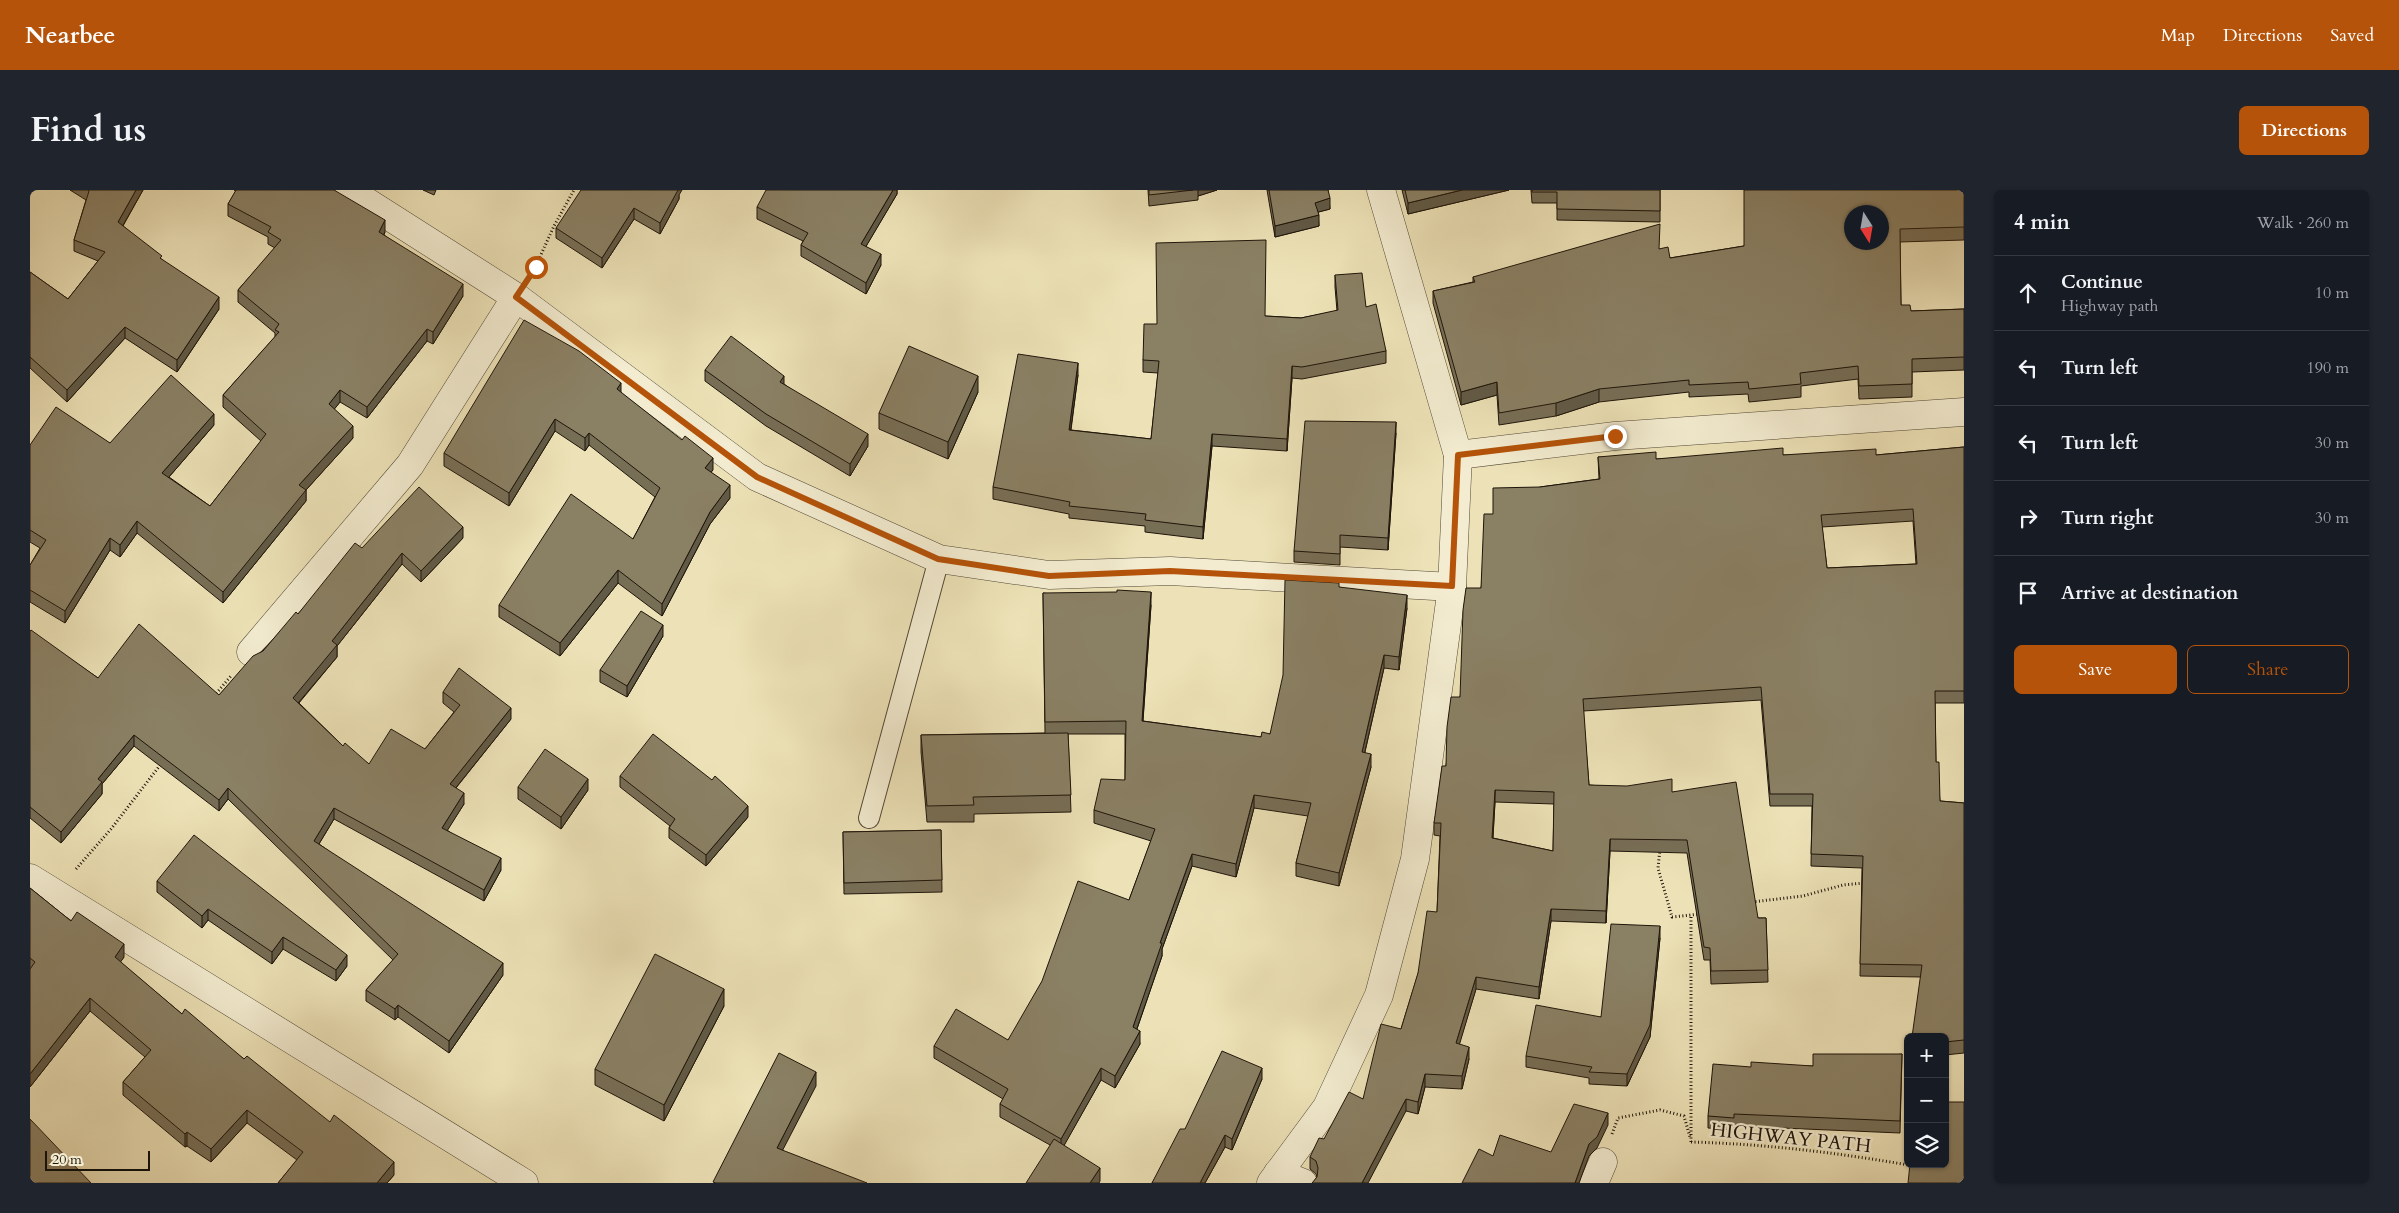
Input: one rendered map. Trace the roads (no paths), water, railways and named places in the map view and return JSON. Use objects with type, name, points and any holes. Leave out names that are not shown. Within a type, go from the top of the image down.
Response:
[{"type":"street","points":[[348,190],[516,297],[757,477],[938,559],[1049,576],[1170,571],[1452,586]]},
{"type":"street","points":[[1303,1183],[1274,1178],[1327,1107],[1379,995],[1415,859],[1452,586],[1458,455],[1381,190]]},
{"type":"street","points":[[251,652],[410,465],[516,297]]},
{"type":"street","points":[[1458,455],[1615,436],[1964,412]]},
{"type":"street","points":[[30,878],[524,1183]]},
{"type":"lane","points":[[869,818],[938,559]]}]
